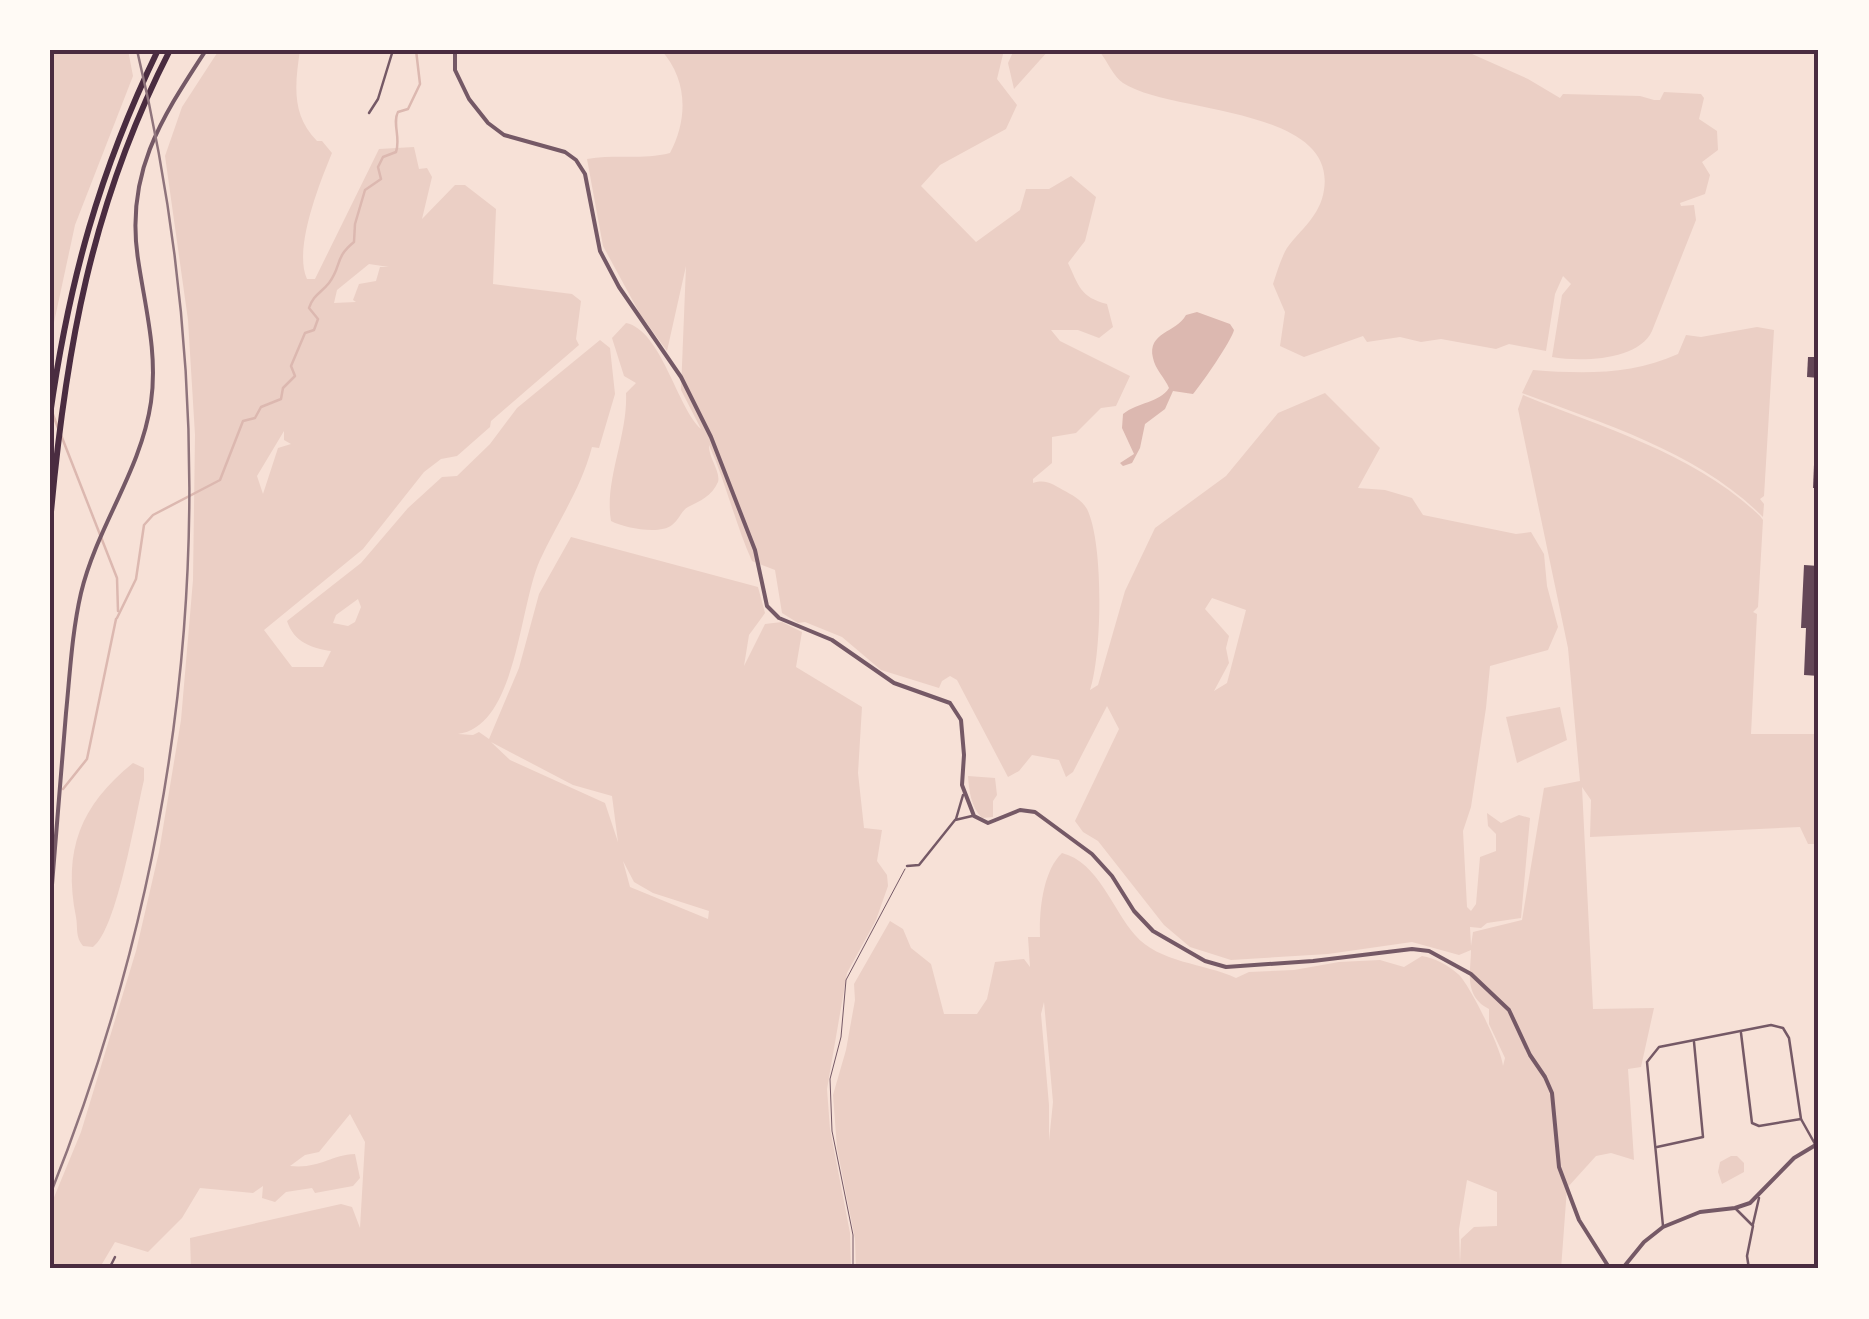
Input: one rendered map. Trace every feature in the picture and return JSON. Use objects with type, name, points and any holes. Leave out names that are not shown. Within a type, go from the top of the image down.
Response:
[{"type":"highway","points":[[50,415],[69,302],[99,189],[158,50]]},
{"type":"highway","points":[[50,523],[78,303],[128,140],[170,50]]},
{"type":"street","points":[[50,909],[78,606],[96,548],[141,448],[153,381],[150,326],[135,235],[140,176],[160,123],[206,50]]},
{"type":"street","points":[[370,113],[393,50]]},
{"type":"street","points":[[454,50],[455,70],[469,100],[488,123],[504,135],[564,152],[576,160],[585,174],[600,252],[681,377],[711,437],[755,550],[767,606],[779,618],[832,640],[894,684],[950,703],[960,720],[964,738],[963,795],[955,820],[919,866],[907,866]]},
{"type":"street","points":[[963,795],[974,816]]},
{"type":"street","points":[[955,820],[974,816],[988,822],[1020,810],[1036,812],[1092,854],[1153,930],[1206,961],[1226,967],[1412,949],[1429,951],[1471,974],[1509,1010],[1545,1077],[1552,1093],[1559,1168],[1579,1220],[1610,1269]]},
{"type":"street","points":[[1622,1269],[1644,1242],[1663,1227],[1700,1212],[1734,1208],[1759,1196],[1794,1158],[1817,1144],[1801,1118],[1787,1033],[1772,1025],[1659,1047],[1648,1062],[1663,1227]]},
{"type":"street","points":[[1741,1032],[1752,1123],[1759,1126],[1801,1118]]},
{"type":"street","points":[[1656,1147],[1703,1137],[1694,1040]]},
{"type":"street","points":[[1750,1269],[1747,1256],[1759,1196]]},
{"type":"street","points":[[1734,1208],[1753,1226]]},
{"type":"street","points":[[110,1269],[116,1257]]},
{"type":"lane","points":[[854,1269],[852,1235],[832,1131],[830,1079],[840,1037],[846,980],[907,866]]},
{"type":"shaded area","points":[[50,50],[128,50],[133,76],[75,225],[50,341]]},
{"type":"shaded area","points":[[219,50],[300,50],[296,87],[299,110],[309,131],[332,153],[306,234],[303,251],[307,279],[315,279],[379,149],[414,147],[419,169],[427,168],[432,177],[422,219],[455,185],[465,185],[496,209],[493,284],[572,294],[581,301],[576,339],[579,345],[491,421],[490,427],[457,456],[441,459],[424,472],[363,549],[264,630],[292,667],[323,667],[331,651],[304,643],[287,621],[361,563],[408,508],[442,477],[457,476],[490,444],[517,408],[600,340],[610,348],[615,394],[599,448],[592,447],[540,560],[504,688],[493,710],[478,726],[458,734],[479,732],[489,739],[519,668],[539,594],[571,537],[758,587],[765,613],[749,635],[744,666],[765,624],[782,622],[802,632],[796,667],[862,707],[858,773],[864,828],[882,830],[877,861],[887,875],[888,886],[876,920],[847,973],[827,1089],[830,1129],[850,1233],[851,1269],[191,1269],[190,1238],[341,1204],[352,1207],[360,1228],[365,1142],[350,1114],[319,1152],[305,1155],[290,1166],[309,1166],[355,1154],[360,1178],[353,1186],[315,1193],[312,1188],[286,1192],[275,1202],[262,1198],[263,1186],[253,1193],[200,1188],[182,1218],[148,1252],[115,1242],[99,1269],[50,1269],[50,1207],[81,1132],[136,951],[159,852],[181,720],[193,580],[195,435],[188,320],[165,156],[182,107]],"holes":[[[369,264],[389,267],[380,267],[376,281],[359,284],[353,300],[356,302],[334,303],[337,290]],[[284,431],[284,440],[291,444],[278,448],[263,494],[257,476]],[[358,599],[361,607],[355,622],[348,626],[333,623],[336,615]],[[491,742],[573,785],[612,796],[618,842],[605,803],[510,760]],[[623,861],[634,882],[653,893],[709,911],[708,919],[630,887]]]},
{"type":"shaded area","points":[[661,50],[1004,50],[997,79],[1017,105],[1006,129],[940,165],[921,186],[976,242],[1020,210],[1026,189],[1049,189],[1071,176],[1096,197],[1085,241],[1068,263],[1086,294],[1107,304],[1113,327],[1099,338],[1078,330],[1051,330],[1060,341],[1130,376],[1116,406],[1101,408],[1076,433],[1052,437],[1052,463],[1033,479],[1033,483],[1049,483],[1079,500],[1093,525],[1099,599],[1097,651],[1090,690],[1098,685],[1125,591],[1155,528],[1226,476],[1278,413],[1325,393],[1380,448],[1358,488],[1412,498],[1423,515],[1516,534],[1531,532],[1544,554],[1547,586],[1558,627],[1548,650],[1490,666],[1471,807],[1463,831],[1467,907],[1471,911],[1476,904],[1480,857],[1496,851],[1496,834],[1488,826],[1487,813],[1501,823],[1519,815],[1530,818],[1521,918],[1470,927],[1471,946],[1473,932],[1522,920],[1544,788],[1580,781],[1568,648],[1518,409],[1523,395],[1678,459],[1735,494],[1763,520],[1758,607],[1753,612],[1757,614],[1751,734],[1819,734],[1819,844],[1808,844],[1800,827],[1590,837],[1591,800],[1582,787],[1593,1009],[1654,1008],[1641,1067],[1628,1069],[1634,1160],[1611,1153],[1596,1156],[1567,1188],[1561,1269],[856,1269],[833,1095],[846,1050],[854,984],[890,921],[903,929],[911,948],[931,964],[944,1014],[977,1014],[987,999],[995,962],[1024,959],[1030,967],[1028,937],[1040,937],[1046,880],[1062,853],[1086,866],[1145,944],[1169,957],[1236,978],[1249,972],[1339,962],[1380,960],[1404,967],[1422,956],[1436,960],[1463,980],[1491,1032],[1503,1066],[1505,1058],[1489,1024],[1489,1009],[1472,990],[1471,950],[1459,955],[1412,942],[1328,954],[1231,960],[1190,947],[1164,925],[1098,841],[1083,832],[1075,821],[1119,729],[1107,706],[1073,772],[1066,777],[1059,760],[1032,755],[1019,771],[1008,777],[957,680],[950,676],[939,688],[881,670],[842,637],[805,622],[798,623],[782,613],[775,570],[752,561],[709,445],[718,482],[672,525],[651,530],[611,521],[611,490],[626,393],[636,383],[624,376],[612,338],[626,323],[649,339],[701,429],[681,390],[686,266],[667,351],[640,314],[603,246],[587,159],[670,153],[680,127],[682,100],[670,62]],"holes":[[[1212,598],[1246,610],[1227,683],[1214,691],[1229,663],[1229,636],[1205,609]],[[1044,1002],[1053,1102],[1049,1141],[1041,1014]],[[1467,1180],[1497,1192],[1497,1226],[1474,1227],[1461,1239],[1460,1264],[1459,1229]]]},
{"type":"shaded area","points":[[1014,50],[1049,50],[1014,89],[1008,63]]},
{"type":"shaded area","points":[[1102,50],[1463,50],[1560,98],[1563,94],[1660,100],[1664,92],[1701,94],[1704,98],[1699,119],[1717,131],[1718,150],[1702,162],[1710,175],[1705,194],[1680,203],[1694,205],[1696,220],[1652,331],[1635,348],[1593,359],[1552,357],[1562,295],[1571,284],[1563,276],[1555,294],[1546,351],[1509,344],[1496,349],[1441,339],[1421,342],[1400,337],[1367,342],[1363,336],[1304,357],[1280,346],[1285,312],[1273,284],[1287,248],[1322,199],[1321,163],[1305,142],[1279,127],[1146,93],[1123,83]]},
{"type":"shaded area","points":[[1197,312],[1230,324],[1232,335],[1193,394],[1173,391],[1165,409],[1145,424],[1140,448],[1132,463],[1123,466],[1120,463],[1134,454],[1122,428],[1123,414],[1160,397],[1169,388],[1154,362],[1154,343],[1186,315]]},
{"type":"shaded area","points":[[1757,327],[1774,330],[1764,496],[1760,499],[1764,504],[1763,517],[1738,495],[1681,458],[1618,429],[1522,393],[1533,370],[1589,372],[1643,366],[1678,354],[1686,335],[1701,337]]},
{"type":"shaded area","points":[[1560,707],[1567,740],[1517,763],[1506,717]]},
{"type":"shaded area","points":[[133,763],[144,768],[144,780],[118,895],[102,936],[93,947],[83,946],[78,936],[73,893],[74,850],[88,813]]},
{"type":"shaded area","points":[[968,776],[995,778],[993,817],[982,818],[975,809]]},
{"type":"shaded area","points":[[1731,1156],[1744,1163],[1744,1172],[1722,1184],[1720,1162]]},
{"type":"building","points":[[1808,357],[1819,357],[1819,378],[1807,377]]},
{"type":"building","points":[[1816,418],[1819,488],[1813,488]]},
{"type":"building","points":[[1804,565],[1819,566],[1819,676],[1804,675]]},
{"type":"waterway","points":[[117,618],[136,579],[144,525],[153,515],[220,480],[243,421],[255,418],[261,407],[281,399],[283,388],[295,376],[291,366],[305,333],[314,330],[318,319],[309,308],[354,242],[365,190],[381,179],[378,167],[383,157],[396,152],[396,116],[408,109],[420,84],[416,50]]},
{"type":"waterway","points":[[52,412],[58,428]]},
{"type":"waterway","points":[[61,435],[117,578],[118,611]]},
{"type":"waterway","points":[[63,789],[87,759],[116,619]]},
{"type":"railway","points":[[50,1195],[100,1056],[139,915],[167,773],[184,630],[189,486],[183,341],[166,196],[137,50]]}]
